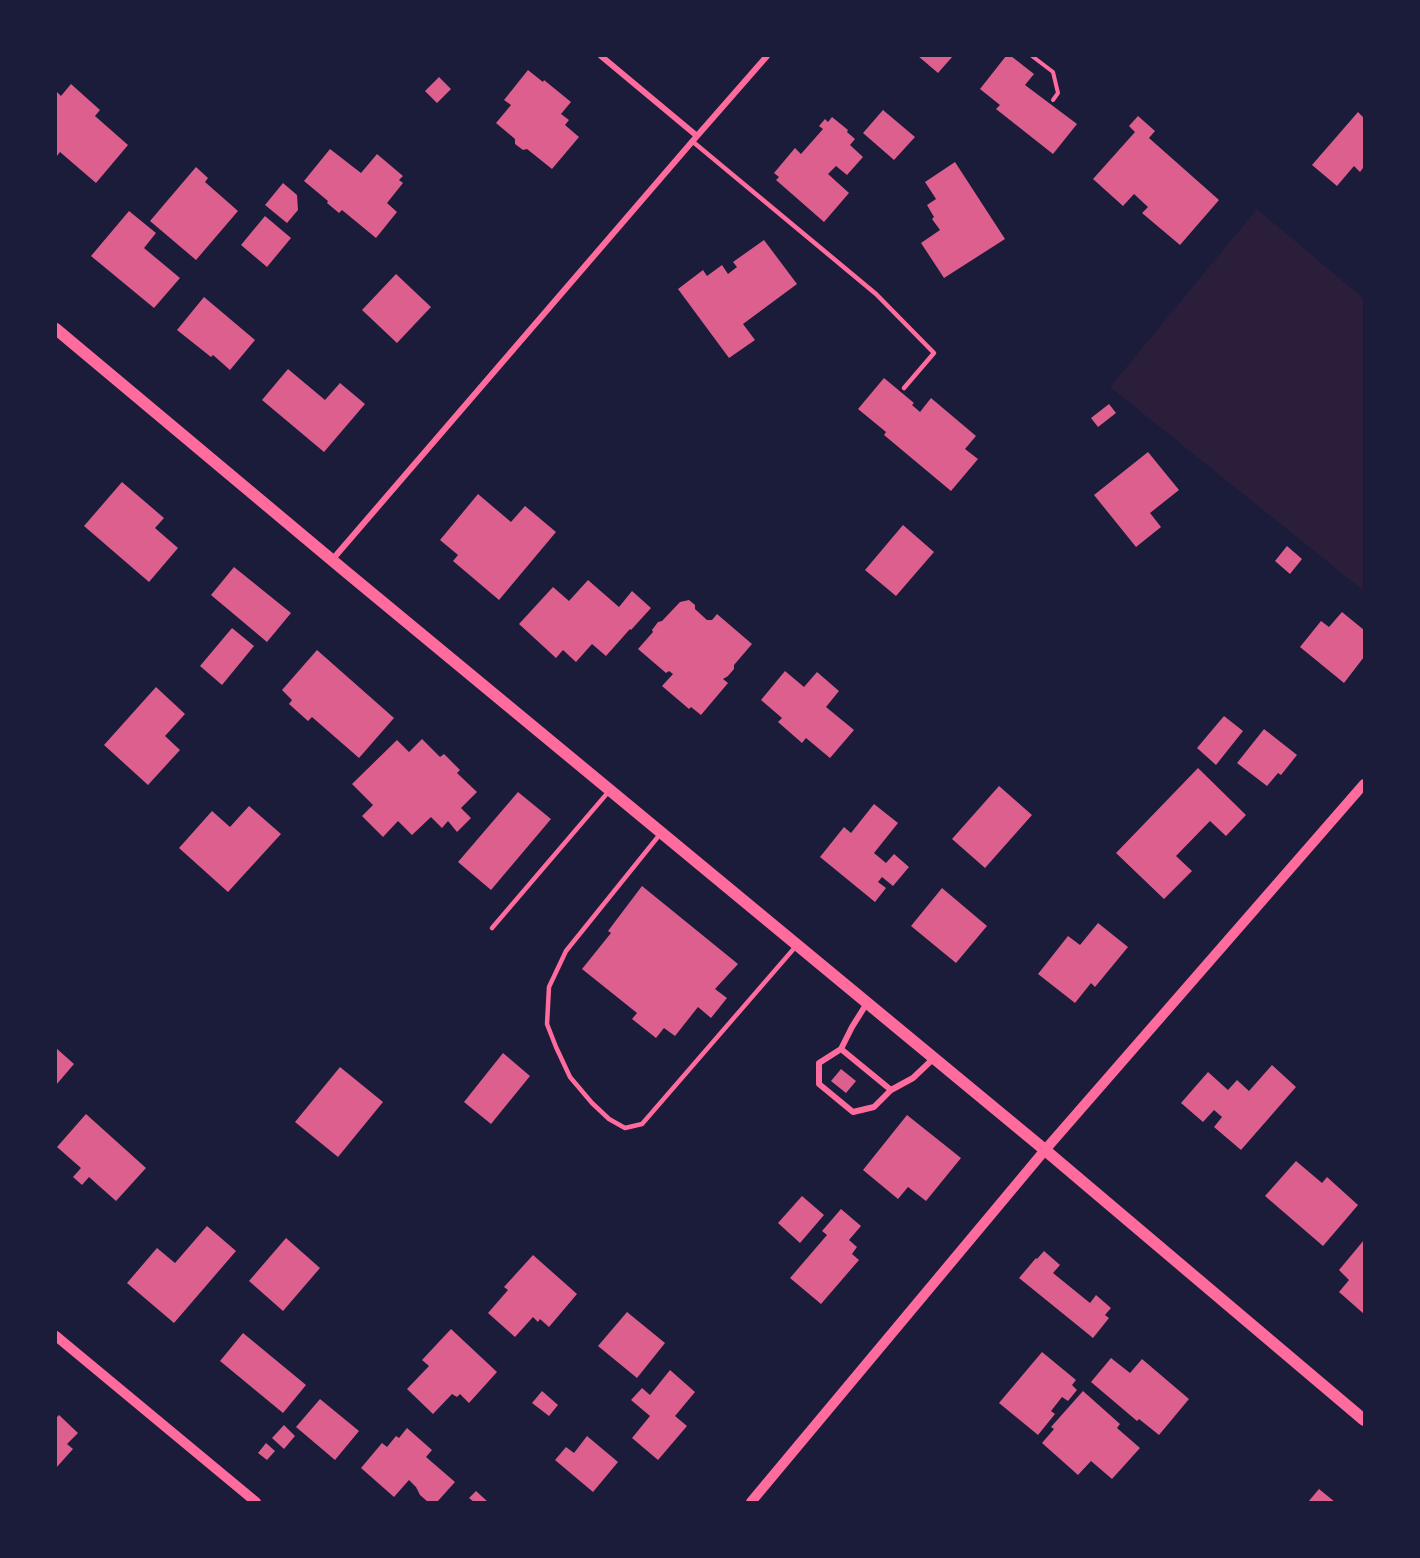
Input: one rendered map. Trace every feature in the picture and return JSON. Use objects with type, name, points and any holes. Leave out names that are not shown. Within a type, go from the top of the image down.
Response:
[{"type":"main road","points":[[56,329],[332,561],[1045,1150],[1365,1420]]},
{"type":"street","points":[[601,56],[694,138]]},
{"type":"street","points":[[332,561],[767,56]]},
{"type":"street","points":[[751,1503],[1045,1150],[1365,784]]},
{"type":"street","points":[[868,1003],[841,1049],[819,1064],[819,1084],[853,1112],[874,1107],[891,1090],[913,1078],[934,1058]]},
{"type":"street","points":[[841,1049],[891,1090]]},
{"type":"street","points":[[56,1336],[256,1503]]},
{"type":"lane","points":[[694,138],[876,294],[934,353],[904,388]]},
{"type":"lane","points":[[492,928],[610,790]]},
{"type":"lane","points":[[661,833],[566,951],[549,987],[547,1024],[556,1047],[570,1077],[609,1119],[625,1128],[642,1124],[797,945]]},
{"type":"path","points":[[1032,56],[1053,72],[1059,93],[1053,100]]},
{"type":"shaded area","points":[[1257,209],[1364,299],[1364,591],[1110,387]]},
{"type":"building","points":[[918,56],[953,56],[938,73]]},
{"type":"building","points":[[1006,56],[1011,56],[1034,74],[1025,85],[1077,124],[1053,154],[996,109],[1000,105],[980,89]]},
{"type":"building","points":[[528,70],[571,102],[561,114],[569,120],[565,125],[579,137],[552,169],[527,149],[523,150],[515,144],[515,139],[496,123],[511,105],[504,100]]},
{"type":"building","points":[[439,77],[451,89],[437,103],[425,91]]},
{"type":"building","points":[[71,84],[100,110],[95,116],[128,145],[96,183],[60,152],[56,155],[56,91],[61,96]]},
{"type":"building","points":[[883,110],[915,137],[894,160],[863,133]]},
{"type":"building","points":[[1358,112],[1364,118],[1364,169],[1360,172],[1354,166],[1337,186],[1312,165]]},
{"type":"building","points":[[1138,116],[1155,131],[1149,138],[1219,200],[1180,245],[1142,213],[1148,207],[1134,194],[1123,206],[1093,179],[1135,132],[1129,126]]},
{"type":"building","points":[[832,117],[855,139],[850,145],[863,157],[847,175],[836,166],[828,174],[849,193],[824,222],[776,180],[779,177],[774,173],[795,148],[801,154],[823,129],[819,126],[825,119],[828,122]]},
{"type":"building","points":[[330,149],[361,173],[377,154],[403,176],[399,180],[403,183],[387,203],[397,212],[376,238],[342,210],[339,213],[304,181]]},
{"type":"building","points":[[955,162],[1005,239],[944,278],[921,243],[940,230],[932,219],[934,217],[927,205],[936,199],[925,182]]},
{"type":"building","points":[[196,167],[208,178],[205,182],[238,211],[196,260],[150,221]]},
{"type":"building","points":[[283,183],[297,195],[298,210],[287,223],[265,205]]},
{"type":"building","points":[[129,211],[156,233],[144,248],[180,278],[154,308],[91,256]]},
{"type":"building","points":[[265,216],[291,238],[267,267],[241,245]]},
{"type":"building","points":[[764,240],[797,284],[743,324],[755,340],[729,358],[678,289],[703,270],[707,276],[722,265],[728,274],[737,267],[733,262]]},
{"type":"building","points":[[396,274],[431,307],[397,343],[362,310]]},
{"type":"building","points":[[204,297],[255,340],[230,370],[177,330]]},
{"type":"building","points":[[288,369],[325,400],[340,383],[365,404],[324,452],[262,400]]},
{"type":"building","points":[[884,378],[914,403],[912,405],[920,412],[931,398],[976,436],[965,449],[978,459],[951,491],[884,435],[886,432],[858,409]]},
{"type":"building","points":[[1109,404],[1116,413],[1098,427],[1091,418]]},
{"type":"building","points":[[1148,452],[1179,490],[1150,513],[1161,527],[1136,547],[1094,495]]},
{"type":"building","points":[[122,482],[164,518],[155,528],[178,548],[149,582],[84,526]]},
{"type":"building","points":[[478,494],[511,522],[525,506],[556,532],[499,600],[453,561],[458,555],[440,540]]},
{"type":"building","points":[[903,525],[934,552],[896,596],[865,570]]},
{"type":"building","points":[[1287,546],[1302,559],[1290,574],[1275,561]]},
{"type":"building","points":[[234,567],[291,613],[267,642],[211,595]]},
{"type":"building","points":[[588,580],[619,607],[632,591],[651,608],[606,656],[592,644],[576,662],[563,650],[556,658],[519,624],[553,587],[569,601]]},
{"type":"building","points":[[689,600],[707,620],[712,620],[717,614],[752,644],[734,665],[734,669],[723,679],[728,683],[701,715],[691,707],[689,709],[662,686],[673,674],[669,671],[666,673],[638,649],[653,632],[658,622],[662,621],[680,602]]},
{"type":"building","points":[[1342,612],[1364,630],[1364,657],[1344,683],[1300,647],[1321,621],[1329,627]]},
{"type":"building","points":[[232,628],[254,646],[222,685],[200,666]]},
{"type":"building","points":[[317,650],[394,718],[359,758],[312,717],[308,721],[289,704],[292,700],[282,690]]},
{"type":"building","points":[[785,671],[804,687],[817,672],[839,691],[826,707],[854,730],[830,758],[806,738],[802,743],[778,722],[782,718],[761,700]]},
{"type":"building","points":[[156,687],[185,714],[165,736],[180,750],[148,785],[104,745]]},
{"type":"building","points":[[1224,716],[1243,731],[1216,765],[1197,748]]},
{"type":"building","points":[[1264,729],[1297,755],[1281,775],[1278,773],[1267,786],[1237,763]]},
{"type":"building","points":[[422,739],[440,757],[444,754],[460,770],[457,773],[477,792],[461,808],[471,818],[457,832],[448,821],[442,828],[431,817],[412,835],[398,821],[383,837],[362,816],[373,805],[352,784],[397,740],[409,752]]},
{"type":"building","points":[[1198,768],[1246,815],[1226,836],[1210,821],[1176,856],[1192,871],[1164,899],[1116,853]]},
{"type":"building","points":[[999,786],[1032,815],[985,868],[952,839]]},
{"type":"building","points":[[518,792],[551,819],[491,890],[458,862]]},
{"type":"building","points":[[874,804],[898,823],[874,853],[886,863],[894,854],[909,867],[893,886],[882,877],[878,882],[886,888],[875,902],[820,857],[844,827],[851,833]]},
{"type":"building","points":[[249,806],[281,834],[228,892],[179,848],[212,811],[230,827]]},
{"type":"building","points":[[642,886],[738,964],[715,989],[727,998],[711,1018],[698,1007],[675,1036],[664,1028],[656,1038],[632,1019],[637,1013],[582,969],[611,933],[608,931]]},
{"type":"building","points":[[942,888],[987,926],[956,963],[911,926]]},
{"type":"building","points":[[1098,923],[1128,947],[1095,987],[1091,983],[1075,1003],[1038,974],[1068,936],[1080,945]]},
{"type":"building","points":[[56,1048],[74,1064],[56,1085]]},
{"type":"building","points":[[503,1053],[530,1076],[491,1124],[464,1102]]},
{"type":"building","points":[[1272,1065],[1296,1087],[1241,1150],[1214,1127],[1222,1117],[1214,1110],[1203,1122],[1181,1103],[1208,1072],[1228,1090],[1237,1080],[1249,1091]]},
{"type":"building","points":[[340,1067],[383,1102],[338,1157],[295,1122]]},
{"type":"building","points":[[841,1069],[856,1081],[846,1093],[831,1081]]},
{"type":"building","points":[[86,1114],[146,1168],[116,1201],[89,1177],[82,1185],[73,1177],[81,1168],[57,1147]]},
{"type":"building","points":[[907,1115],[961,1158],[926,1201],[908,1187],[898,1199],[863,1170]]},
{"type":"building","points":[[1296,1161],[1322,1183],[1327,1177],[1358,1205],[1323,1246],[1265,1196]]},
{"type":"building","points":[[802,1196],[824,1215],[800,1243],[778,1223]]},
{"type":"building","points":[[841,1209],[861,1226],[849,1240],[857,1247],[852,1254],[859,1260],[821,1304],[790,1278],[827,1235],[822,1231]]},
{"type":"building","points":[[207,1226],[236,1251],[174,1323],[127,1283],[157,1248],[175,1263]]},
{"type":"building","points":[[286,1238],[320,1268],[283,1311],[249,1281]]},
{"type":"building","points":[[1364,1240],[1364,1314],[1339,1292],[1349,1280],[1339,1270]]},
{"type":"building","points":[[1044,1251],[1060,1265],[1053,1273],[1090,1303],[1096,1295],[1111,1308],[1105,1315],[1109,1318],[1093,1338],[1019,1278]]},
{"type":"building","points":[[533,1255],[577,1294],[549,1327],[540,1319],[538,1322],[533,1317],[515,1337],[488,1313],[508,1290],[504,1287]]},
{"type":"building","points":[[627,1312],[665,1343],[637,1378],[598,1346]]},
{"type":"building","points":[[451,1329],[497,1372],[469,1403],[460,1394],[457,1397],[452,1394],[433,1414],[407,1389],[429,1366],[422,1360]]},
{"type":"building","points":[[243,1333],[306,1385],[283,1413],[220,1361]]},
{"type":"building","points":[[1042,1352],[1076,1380],[1072,1385],[1077,1390],[1068,1401],[1062,1397],[1051,1411],[1055,1414],[1038,1435],[999,1403]]},
{"type":"building","points":[[1111,1358],[1130,1373],[1142,1359],[1189,1399],[1159,1435],[1139,1419],[1137,1421],[1091,1382]]},
{"type":"building","points":[[670,1370],[695,1392],[675,1416],[687,1426],[658,1460],[632,1438],[650,1416],[631,1400],[642,1388],[650,1395]]},
{"type":"building","points":[[542,1391],[558,1405],[549,1416],[532,1403]]},
{"type":"building","points":[[1083,1391],[1120,1424],[1117,1428],[1140,1448],[1112,1479],[1091,1461],[1078,1475],[1042,1443],[1054,1429],[1051,1427]]},
{"type":"building","points":[[320,1399],[359,1431],[335,1460],[296,1427]]},
{"type":"building","points":[[59,1415],[78,1433],[67,1444],[73,1449],[56,1468],[56,1418]]},
{"type":"building","points":[[284,1425],[295,1436],[284,1449],[272,1438]]},
{"type":"building","points":[[407,1428],[432,1450],[426,1457],[455,1482],[437,1502],[428,1502],[409,1480],[394,1497],[361,1468],[382,1443],[387,1447]]},
{"type":"building","points":[[587,1436],[618,1462],[593,1492],[555,1460],[566,1447],[574,1453]]},
{"type":"building","points":[[266,1443],[275,1451],[267,1460],[258,1453]]},
{"type":"building","points":[[1319,1489],[1335,1502],[1308,1502]]},
{"type":"building","points":[[476,1491],[488,1502],[474,1502],[469,1498]]}]
